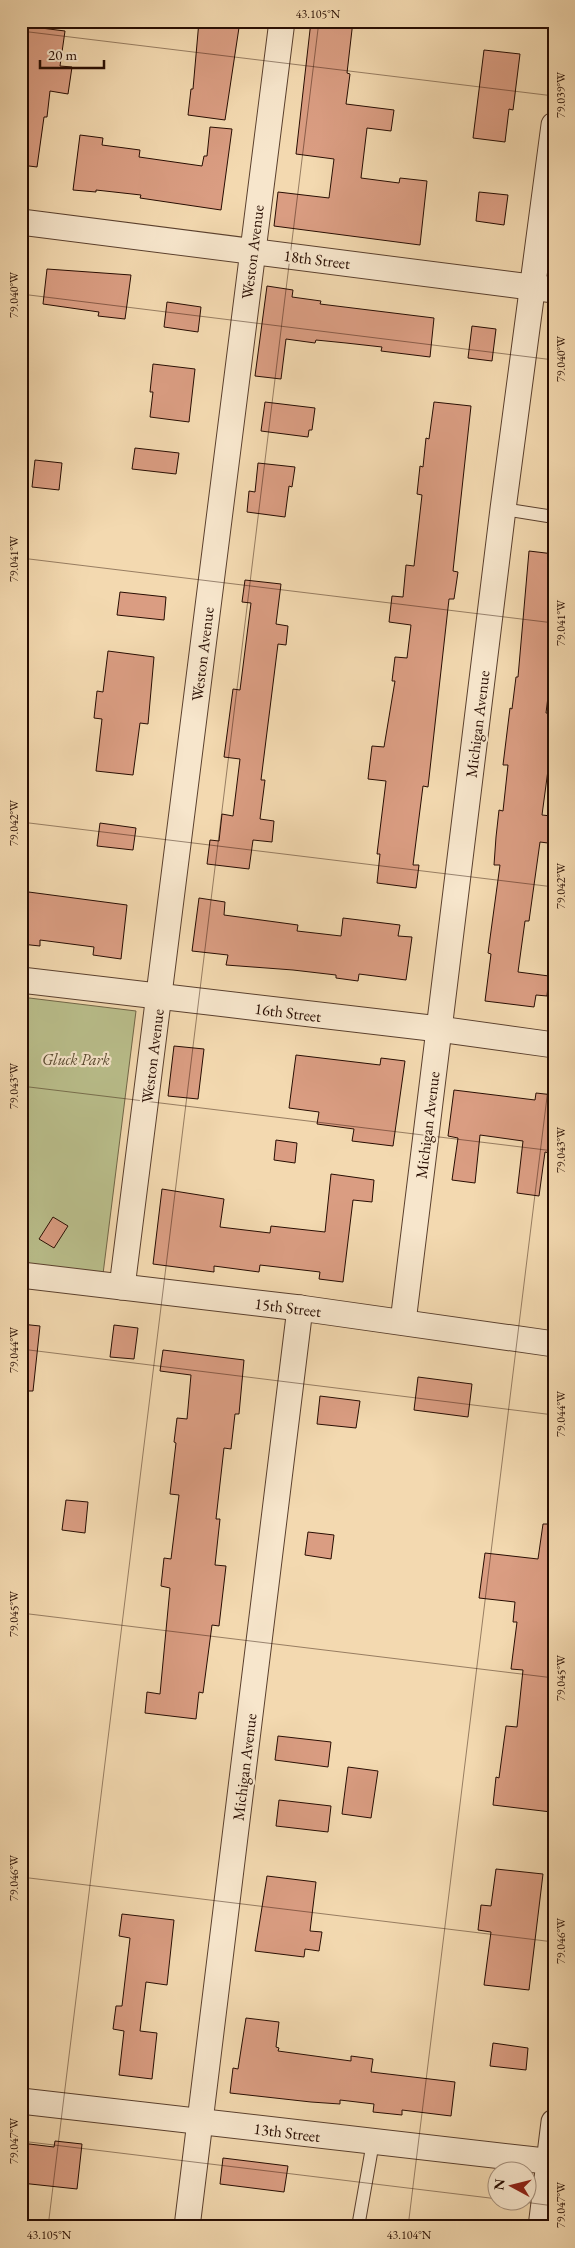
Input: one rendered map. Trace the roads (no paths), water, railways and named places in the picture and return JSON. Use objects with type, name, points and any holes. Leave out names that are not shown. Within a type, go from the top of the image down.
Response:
[{"type":"street","name":"Weston Avenue","points":[[122,1287],[282,21]]},
{"type":"street","name":"Michigan Avenue","points":[[403,1322],[503,509],[543,289],[554,125]]},
{"type":"street","name":"18th Street","points":[[21,222],[543,289]]},
{"type":"street","name":"16th Street","points":[[21,980],[439,1029],[554,1045]]},
{"type":"street","name":"15th Street","points":[[21,1275],[300,1308],[554,1344]]},
{"type":"street","name":"Michigan Avenue","points":[[187,2227],[300,1308]]},
{"type":"street","name":"13th Street","points":[[21,2101],[551,2162]]},
{"type":"street","points":[[541,2227],[551,2162],[554,2122]]},
{"type":"lane","points":[[503,509],[554,517]]},
{"type":"lane","points":[[358,2227],[373,2142]]},
{"type":"park label","name":"Gluck Park","points":[[76,1059]]}]
